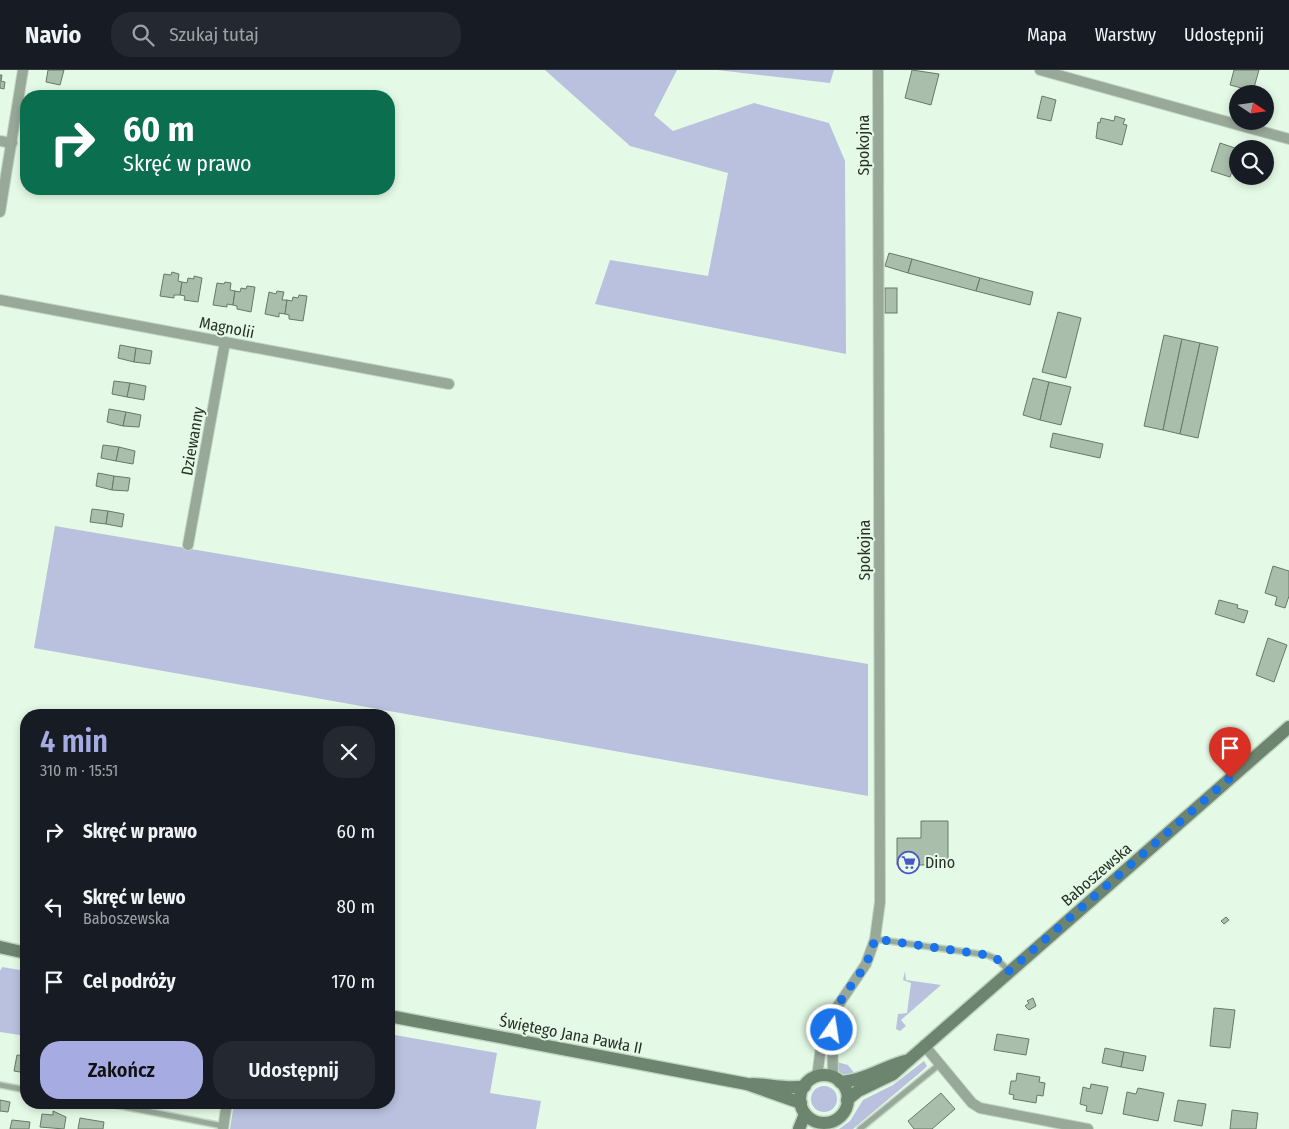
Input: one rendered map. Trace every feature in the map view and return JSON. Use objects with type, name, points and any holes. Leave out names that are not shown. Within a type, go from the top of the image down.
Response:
[{"type":"street","points":[[0,212],[23,70]]},
{"type":"street","name":"Spokojna","points":[[817,1077],[822,1039],[837,1007],[866,964],[875,939],[880,902],[878,70]]},
{"type":"street","points":[[1040,70],[1289,138]]},
{"type":"street","points":[[0,141],[12,143]]},
{"type":"street","name":"Magnolii","points":[[0,300],[449,384]]},
{"type":"street","name":"Dziewanny","points":[[188,545],[224,342]]},
{"type":"street","name":"Baboszewska","points":[[848,1100],[858,1091],[893,1074],[924,1044],[1289,727]]},
{"type":"street","points":[[0,947],[20,952]]},
{"type":"street","name":"Świętego Jana Pawła II","points":[[395,1017],[747,1084],[804,1086]]},
{"type":"street","points":[[832,1018],[836,1080]]},
{"type":"street","points":[[924,1044],[972,1103],[980,1108],[1088,1129]]},
{"type":"street","name":"Baboszewska","points":[[836,1080],[854,1080],[889,1065],[905,1061]]},
{"type":"street","points":[[799,1129],[803,1109],[804,1086],[817,1077],[836,1080],[844,1087],[848,1100],[844,1112],[834,1121],[818,1126],[803,1109]]},
{"type":"street","name":"Świętego Jana Pawła II","points":[[747,1084],[803,1109]]},
{"type":"street","points":[[223,1127],[226,1109]]},
{"type":"lane","points":[[875,939],[987,955],[997,959],[1009,971]]},
{"type":"lane","points":[[860,1129],[940,1064]]},
{"type":"lane","points":[[0,1085],[20,1089]]},
{"type":"lane","points":[[134,1109],[223,1127]]},
{"type":"shaded area","points":[[545,70],[677,70],[654,115],[673,131],[754,103],[829,123],[845,161],[846,354],[595,304],[610,260],[708,276],[728,173],[630,146]]},
{"type":"shaded area","points":[[717,70],[834,70],[830,83]]},
{"type":"shaded area","points":[[55,526],[868,664],[868,796],[395,712],[395,709],[378,709],[34,648]]},
{"type":"shaded area","points":[[2,967],[20,970],[20,1035],[0,1032],[0,971]]},
{"type":"shaded area","points":[[905,971],[906,980],[941,985],[901,1020],[906,1026],[900,1031],[896,1029],[898,1014],[907,1013],[911,983],[903,980]]},
{"type":"shaded area","points":[[395,1035],[497,1053],[490,1093],[541,1101],[536,1129],[230,1129],[233,1109],[395,1109]]},
{"type":"shaded area","points":[[924,1061],[927,1066],[923,1070],[853,1129],[839,1129],[850,1121],[863,1100],[893,1085]]},
{"type":"shaded area","points":[[837,1062],[848,1065],[855,1074],[840,1075]]},
{"type":"shaded area","points":[[824,1086],[833,1090],[837,1099],[833,1108],[824,1112],[815,1108],[811,1099],[815,1090]]},
{"type":"building","points":[[48,70],[64,70],[60,85],[46,82]]},
{"type":"building","points":[[912,70],[939,74],[931,105],[905,98]]},
{"type":"building","points":[[1234,70],[1259,70],[1255,85],[1230,85]]},
{"type":"building","points":[[0,75],[2,75],[1,81],[5,82],[4,89],[0,88]]},
{"type":"building","points":[[1042,96],[1056,100],[1051,121],[1037,118]]},
{"type":"building","points":[[1115,116],[1125,119],[1123,124],[1127,125],[1122,145],[1096,138],[1098,122],[1100,123],[1101,118],[1114,121]]},
{"type":"building","points":[[1220,143],[1229,146],[1229,177],[1211,171]]},
{"type":"building","points":[[889,253],[912,259],[908,273],[885,266]]},
{"type":"building","points":[[912,259],[980,278],[976,291],[908,273]]},
{"type":"building","points":[[172,272],[179,274],[178,281],[182,282],[180,295],[174,295],[174,298],[160,296],[164,274],[171,275]]},
{"type":"building","points":[[194,276],[202,278],[198,302],[184,300],[185,296],[180,295],[182,282],[187,283],[188,278],[194,279]]},
{"type":"building","points":[[980,278],[1033,292],[1030,305],[976,291]]},
{"type":"building","points":[[225,282],[231,283],[230,290],[235,291],[233,305],[227,304],[227,307],[213,305],[217,283],[224,284]]},
{"type":"building","points":[[247,286],[255,287],[251,312],[237,309],[237,306],[233,305],[235,291],[240,292],[241,288],[246,289]]},
{"type":"building","points":[[885,288],[897,288],[897,313],[885,313]]},
{"type":"building","points":[[277,291],[284,292],[282,300],[287,300],[285,314],[279,313],[279,317],[265,314],[269,292],[276,294]]},
{"type":"building","points":[[299,295],[307,296],[303,321],[289,319],[289,315],[285,314],[287,300],[292,301],[293,297],[298,298]]},
{"type":"building","points":[[1058,312],[1081,318],[1066,378],[1042,372]]},
{"type":"building","points":[[1164,335],[1182,339],[1163,430],[1144,426]]},
{"type":"building","points":[[1182,339],[1200,343],[1180,434],[1163,430]]},
{"type":"building","points":[[1200,343],[1218,347],[1198,438],[1180,434]]},
{"type":"building","points":[[120,345],[136,348],[134,362],[118,358]]},
{"type":"building","points":[[136,348],[152,351],[150,364],[134,362]]},
{"type":"building","points":[[1033,378],[1049,382],[1040,420],[1023,415]]},
{"type":"building","points":[[114,381],[130,383],[127,397],[112,394]]},
{"type":"building","points":[[1049,382],[1071,387],[1061,425],[1040,420]]},
{"type":"building","points":[[130,383],[146,386],[144,400],[127,397]]},
{"type":"building","points":[[109,409],[126,412],[123,426],[107,422]]},
{"type":"building","points":[[126,412],[141,415],[139,427],[123,426]]},
{"type":"building","points":[[1053,433],[1103,444],[1100,458],[1050,447]]},
{"type":"building","points":[[103,445],[119,447],[116,461],[101,458]]},
{"type":"building","points":[[119,447],[135,451],[133,464],[116,461]]},
{"type":"building","points":[[98,473],[114,476],[112,490],[96,486]]},
{"type":"building","points":[[114,476],[130,478],[128,491],[112,490]]},
{"type":"building","points":[[92,509],[108,511],[106,524],[90,522]]},
{"type":"building","points":[[108,511],[124,514],[122,527],[106,524]]},
{"type":"building","points":[[1273,566],[1289,571],[1289,596],[1285,608],[1275,605],[1277,597],[1265,593]]},
{"type":"building","points":[[1219,600],[1238,605],[1237,608],[1248,611],[1244,623],[1215,614]]},
{"type":"building","points":[[1268,638],[1287,645],[1274,682],[1256,675]]},
{"type":"building","points":[[921,821],[948,821],[948,865],[897,865],[897,838],[921,838]]},
{"type":"building","points":[[1226,917],[1229,920],[1224,924],[1221,921]]},
{"type":"building","points":[[1033,998],[1036,1006],[1029,1010],[1025,1006],[1029,1003],[1027,1001]]},
{"type":"building","points":[[1214,1008],[1235,1010],[1230,1048],[1210,1046]]},
{"type":"building","points":[[997,1034],[1029,1039],[1026,1055],[994,1050]]},
{"type":"building","points":[[1105,1048],[1124,1052],[1121,1067],[1102,1063]]},
{"type":"building","points":[[1124,1052],[1146,1056],[1143,1071],[1121,1067]]},
{"type":"building","points":[[17,1055],[20,1055],[20,1072],[14,1071]]},
{"type":"building","points":[[1017,1073],[1040,1077],[1039,1082],[1045,1083],[1043,1096],[1037,1095],[1036,1103],[1013,1099],[1014,1095],[1009,1094],[1011,1081],[1016,1081]]},
{"type":"building","points":[[1091,1084],[1108,1087],[1102,1114],[1086,1111],[1087,1106],[1080,1104],[1083,1087],[1090,1089]]},
{"type":"building","points":[[1138,1088],[1164,1093],[1158,1121],[1123,1114],[1127,1092],[1136,1094]]},
{"type":"building","points":[[941,1093],[955,1109],[932,1129],[914,1129],[908,1121]]},
{"type":"building","points":[[0,1100],[10,1102],[8,1112],[0,1111]]},
{"type":"building","points":[[1178,1100],[1206,1104],[1202,1126],[1174,1121]]},
{"type":"building","points":[[1232,1110],[1258,1113],[1256,1129],[1230,1129]]},
{"type":"building","points":[[53,1111],[66,1117],[64,1129],[40,1127],[42,1114],[53,1115]]},
{"type":"building","points":[[80,1118],[104,1122],[103,1129],[78,1129]]},
{"type":"building","points":[[12,1120],[30,1122],[29,1129],[10,1129]]},
{"type":"place","name":"Dino","points":[[909,862]]},
{"type":"route","points":[[832,1030],[832,1018],[837,1007],[866,964],[875,939],[987,955],[997,959],[1009,971],[1230,778]]}]
